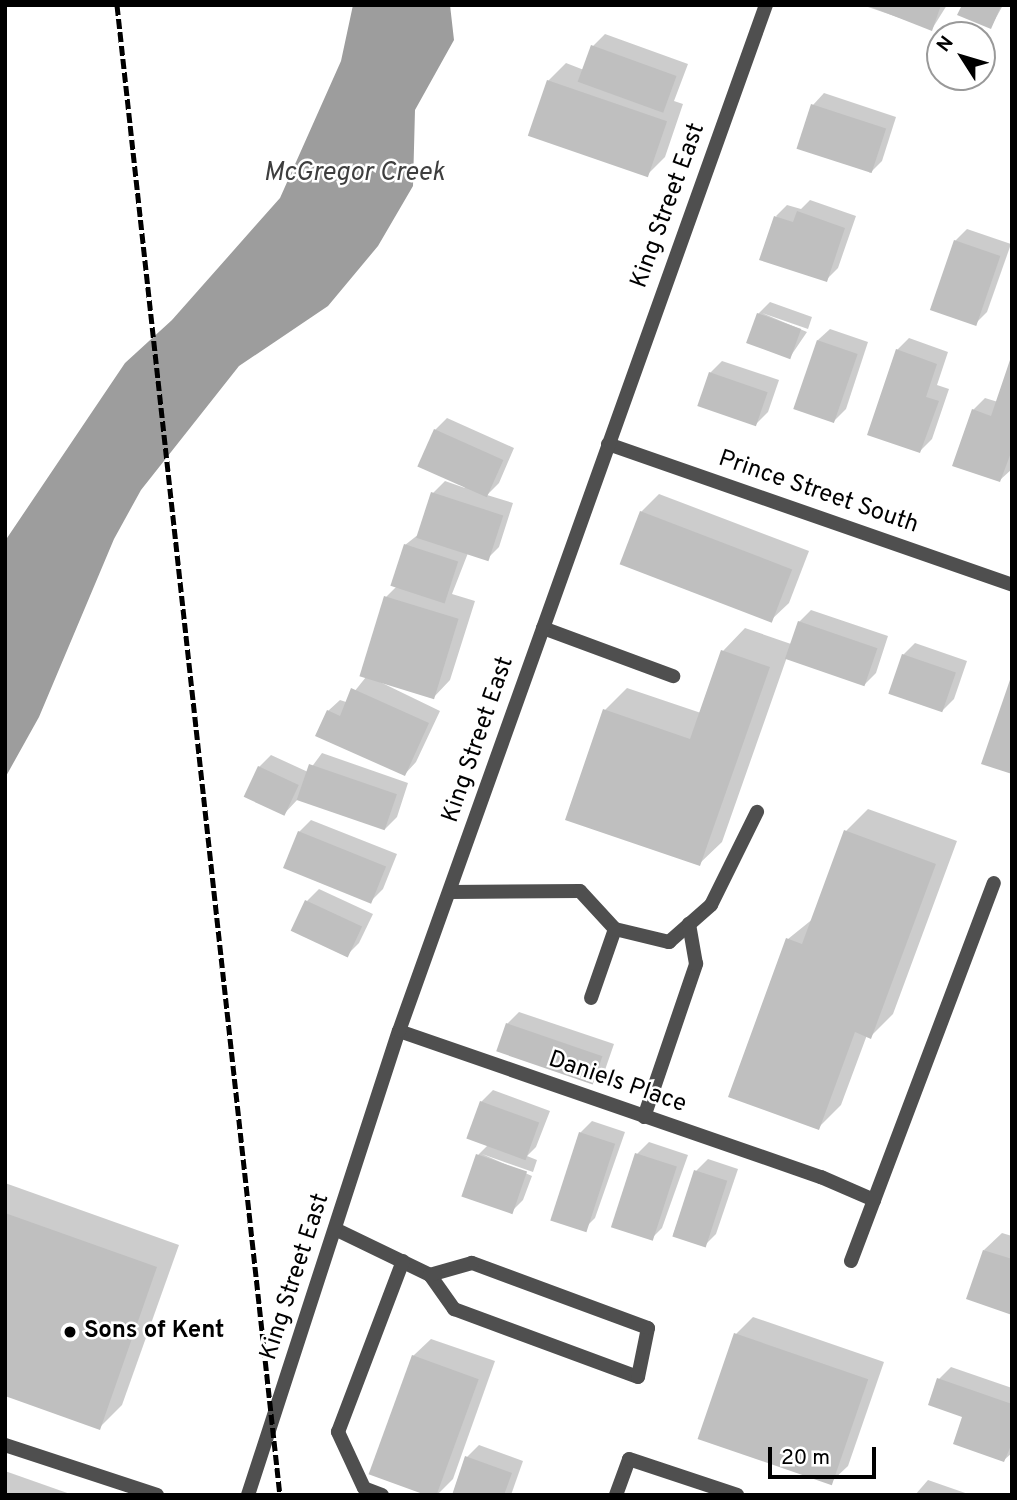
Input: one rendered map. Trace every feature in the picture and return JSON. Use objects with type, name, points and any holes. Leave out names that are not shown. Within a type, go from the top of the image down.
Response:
[{"type":"street","name":"King Street East","points":[[248,1495],[399,1031],[766,5]]},
{"type":"street","name":"Prince Street South","points":[[608,444],[1012,585]]},
{"type":"street","points":[[543,628],[673,676]]},
{"type":"street","points":[[450,892],[580,891],[615,929],[669,942],[710,905],[757,812]]},
{"type":"street","points":[[851,1261],[994,883]]},
{"type":"street","points":[[644,1117],[696,964],[689,924]]},
{"type":"street","points":[[591,998],[615,929]]},
{"type":"street","name":"Daniels Place","points":[[399,1031],[821,1177],[874,1200]]},
{"type":"street","points":[[335,1229],[430,1275],[454,1309],[638,1377],[648,1328],[472,1263],[430,1275]]},
{"type":"street","points":[[382,1495],[365,1488],[338,1432],[403,1261]]},
{"type":"street","points":[[5,1445],[157,1495]]},
{"type":"street","points":[[617,1495],[629,1459],[737,1495]]},
{"type":"water","name":"McGregor Creek","points":[[353,5],[450,5],[454,40],[415,110],[413,186],[378,246],[328,306],[239,366],[141,490],[114,539],[39,717],[5,778],[5,541],[125,363],[172,320],[280,198],[341,61]]},
{"type":"building","points":[[866,5],[941,5],[935,21],[926,21],[926,29]]},
{"type":"building","points":[[962,5],[1001,6],[994,21],[972,21],[957,15]]},
{"type":"building","points":[[591,45],[677,76],[663,113],[578,82]]},
{"type":"building","points":[[547,80],[667,121],[648,177],[528,136]]},
{"type":"building","points":[[811,104],[886,128],[872,173],[796,149]]},
{"type":"building","points":[[797,211],[845,228],[827,282],[759,260],[774,216],[793,222]]},
{"type":"building","points":[[954,240],[1000,256],[976,326],[930,310]]},
{"type":"building","points":[[757,313],[801,329],[790,359],[746,343]]},
{"type":"building","points":[[817,340],[858,354],[834,423],[793,409]]},
{"type":"building","points":[[896,349],[937,364],[926,397],[939,401],[920,453],[867,435]]},
{"type":"building","points":[[1011,357],[1012,450],[1000,482],[952,466],[972,409],[991,416]]},
{"type":"building","points":[[709,372],[768,392],[756,426],[697,406]]},
{"type":"building","points":[[434,429],[503,460],[487,497],[417,466]]},
{"type":"building","points":[[431,492],[503,515],[488,561],[416,538]]},
{"type":"building","points":[[640,511],[792,569],[772,623],[620,564]]},
{"type":"building","points":[[404,544],[458,562],[445,603],[390,586]]},
{"type":"building","points":[[384,596],[459,619],[434,699],[359,676]]},
{"type":"building","points":[[798,621],[877,648],[864,686],[785,659]]},
{"type":"building","points":[[721,650],[770,667],[700,866],[565,820],[603,709],[690,739]]},
{"type":"building","points":[[902,654],[956,673],[942,712],[888,694]]},
{"type":"building","points":[[1012,677],[1012,774],[981,764]]},
{"type":"building","points":[[351,688],[429,723],[405,776],[315,736],[327,710],[340,716]]},
{"type":"building","points":[[309,764],[397,794],[385,830],[297,800]]},
{"type":"building","points":[[258,766],[299,785],[284,816],[244,797]]},
{"type":"building","points":[[844,830],[936,864],[871,1039],[855,1032],[819,1130],[728,1097],[786,938],[802,944]]},
{"type":"building","points":[[298,831],[386,867],[371,904],[283,868]]},
{"type":"building","points":[[305,900],[362,927],[348,957],[291,931]]},
{"type":"building","points":[[506,1023],[602,1056],[593,1085],[496,1051]]},
{"type":"building","points":[[480,1101],[539,1123],[526,1160],[466,1139]]},
{"type":"building","points":[[579,1132],[615,1144],[586,1232],[550,1220]]},
{"type":"building","points":[[635,1153],[677,1167],[653,1241],[611,1227]]},
{"type":"building","points":[[476,1154],[527,1172],[512,1214],[461,1197]]},
{"type":"building","points":[[694,1170],[727,1181],[706,1247],[672,1237]]},
{"type":"building","name":"Sons of Kent","points":[[5,1213],[157,1267],[100,1430],[5,1396]]},
{"type":"building","points":[[983,1250],[1012,1259],[1012,1315],[966,1299]]},
{"type":"building","points":[[734,1333],[868,1379],[832,1485],[698,1439]]},
{"type":"building","points":[[412,1355],[479,1379],[437,1495],[425,1495],[369,1474]]},
{"type":"building","points":[[937,1378],[1012,1404],[1012,1443],[1004,1462],[953,1444],[962,1417],[928,1405]]},
{"type":"building","points":[[465,1456],[512,1473],[504,1495],[452,1495]]},
{"type":"railway","points":[[117,5],[280,1495]]},
{"type":"place","name":"Sons of Kent","points":[[70,1332]]}]
